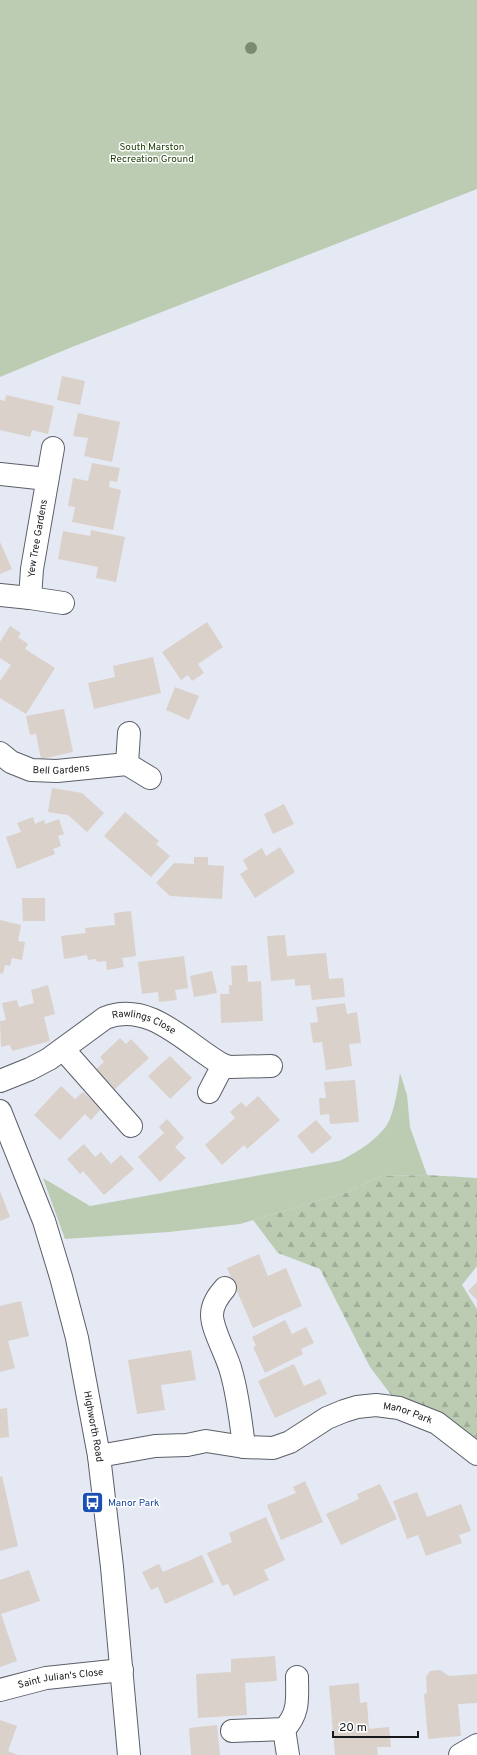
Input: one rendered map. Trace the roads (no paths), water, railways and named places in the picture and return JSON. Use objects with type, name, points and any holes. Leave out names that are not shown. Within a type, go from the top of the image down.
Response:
[{"type":"street","name":"Yew Tree Gardens","points":[[30,598],[32,569],[53,448]]},
{"type":"street","points":[[0,474],[47,479]]},
{"type":"street","points":[[0,595],[63,603]]},
{"type":"street","points":[[129,733],[126,764],[150,778]]},
{"type":"street","name":"Bell Gardens","points":[[0,753],[11,762],[21,767],[43,771],[126,764]]},
{"type":"street","name":"Rawlings Close","points":[[0,1081],[30,1069],[63,1050],[105,1018],[113,1015],[130,1014],[144,1017],[162,1024],[223,1065],[230,1067],[271,1066]]},
{"type":"street","points":[[63,1050],[131,1126]]},
{"type":"street","points":[[209,1092],[223,1065]]},
{"type":"street","name":"Highworth Road","points":[[0,1111],[44,1221],[77,1338],[99,1456],[122,1670],[129,1755]]},
{"type":"street","points":[[225,1288],[218,1297],[212,1315],[214,1326],[231,1370],[244,1447]]},
{"type":"street","name":"Manor Park","points":[[99,1456],[155,1446],[187,1445],[206,1441],[244,1447],[273,1448],[290,1442],[327,1418],[357,1407],[376,1405],[399,1408],[437,1423],[477,1454]]},
{"type":"street","name":"Saint Julian's Close","points":[[0,1690],[46,1678],[122,1670]]},
{"type":"street","points":[[288,1755],[284,1729],[294,1715],[297,1704],[297,1677]]},
{"type":"street","points":[[232,1731],[284,1729]]},
{"type":"street","points":[[460,1755],[477,1745]]},
{"type":"place","name":"Manor Park","points":[[92,1503]]},
{"type":"park label","name":"South Marston Recreation Ground","points":[[152,152]]}]
